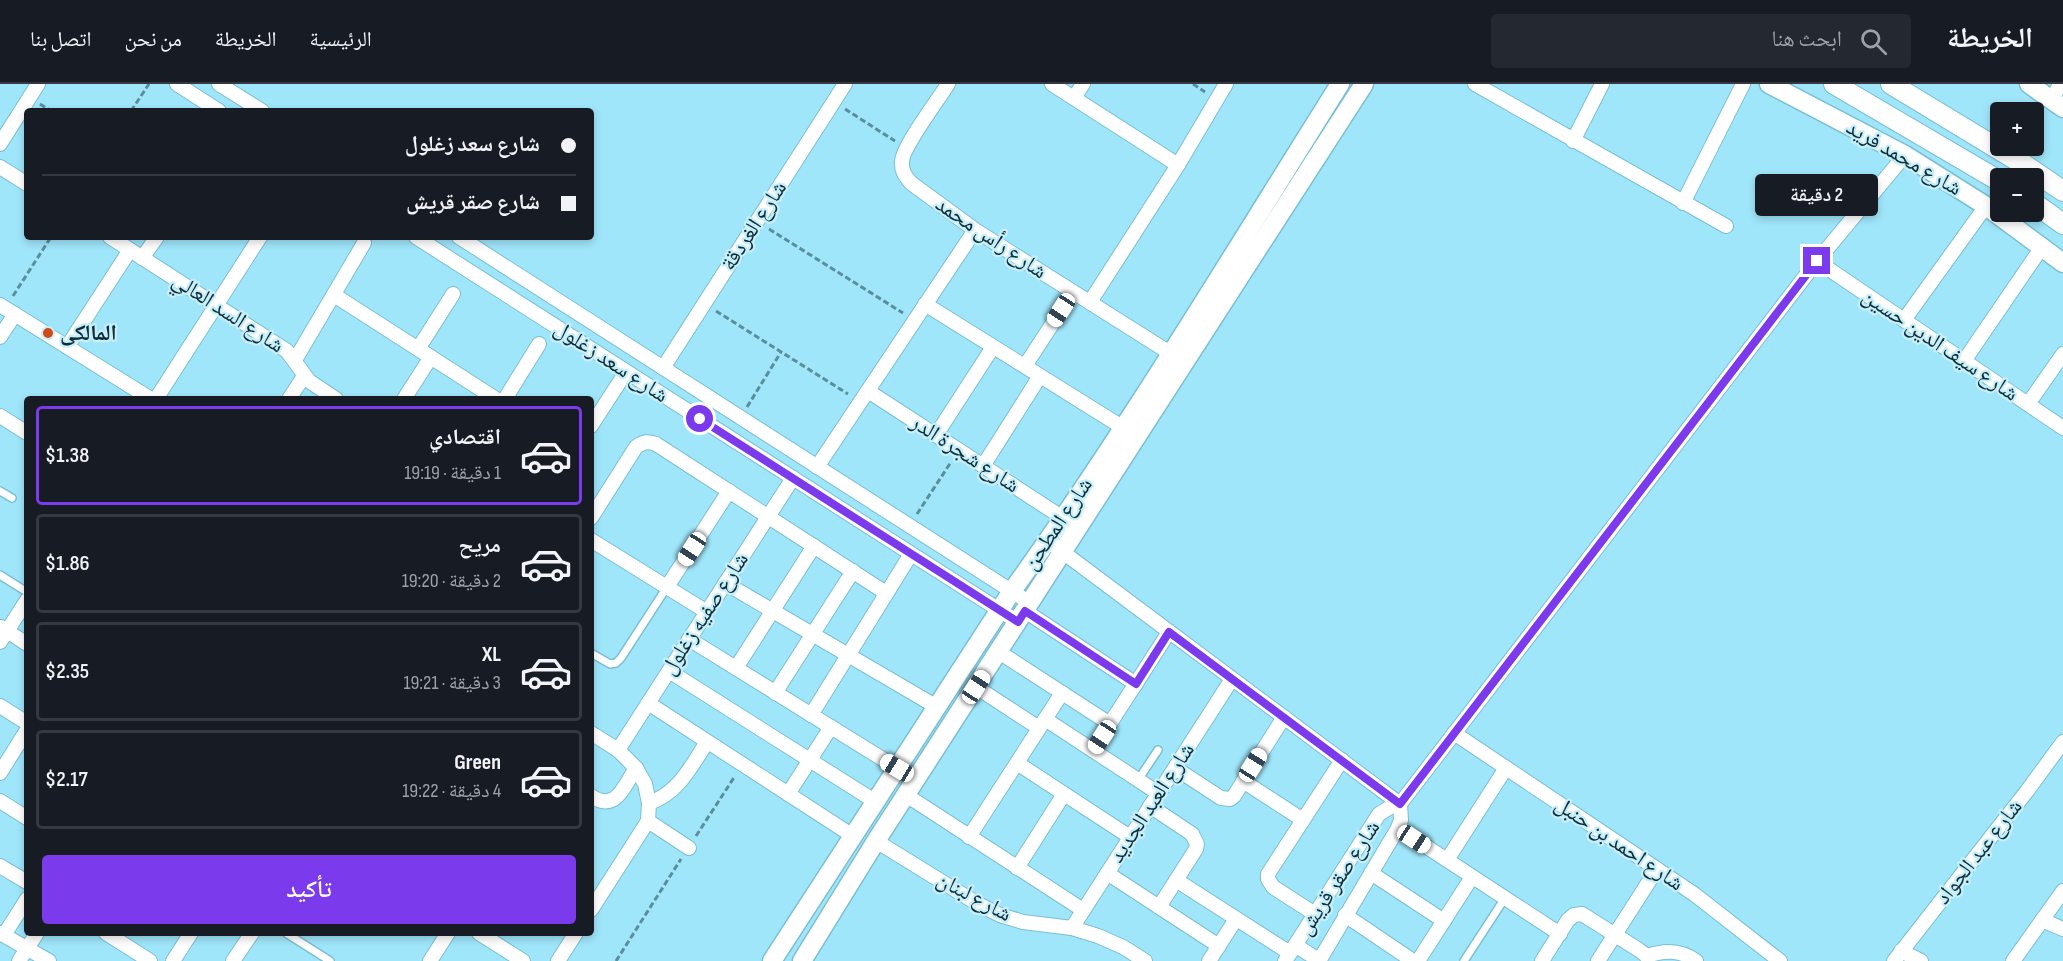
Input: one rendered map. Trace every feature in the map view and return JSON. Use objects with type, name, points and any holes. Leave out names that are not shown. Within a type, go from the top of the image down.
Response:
[{"type":"main road","points":[[1834,84],[1990,176]]},
{"type":"main road","points":[[1891,84],[2063,191]]},
{"type":"main road","points":[[2044,210],[2063,224]]},
{"type":"street","points":[[0,144],[38,84]]},
{"type":"street","points":[[177,84],[214,108]]},
{"type":"street","name":"شارع الغردقة","points":[[663,368],[845,84]]},
{"type":"street","name":"شارع رأس محمد","points":[[948,84],[907,148],[902,160],[903,173],[911,183],[975,230],[1170,352]]},
{"type":"street","points":[[1052,84],[1179,165]]},
{"type":"street","points":[[1074,98],[1083,84]]},
{"type":"street","points":[[1090,302],[1179,165],[1226,84]]},
{"type":"street","name":"شارع المطحن","points":[[772,961],[1012,591],[1048,541],[1122,427],[1340,84]]},
{"type":"street","name":"شارع المطحن","points":[[802,961],[876,840],[1364,84]]},
{"type":"street","points":[[1475,84],[1726,226]]},
{"type":"street","points":[[1573,141],[1602,84]]},
{"type":"street","points":[[1683,203],[1743,84]]},
{"type":"street","name":"شارع محمد فريد","points":[[1769,84],[1905,154],[1986,206],[2063,263]]},
{"type":"street","points":[[2029,84],[2058,97]]},
{"type":"street","points":[[226,86],[258,108]]},
{"type":"street","name":"شارع صقر قريش","points":[[1290,953],[1379,814],[1385,809],[1400,804],[1817,261],[1905,154]]},
{"type":"street","points":[[2,173],[24,183]]},
{"type":"street","points":[[1904,320],[1986,206]]},
{"type":"street","points":[[817,467],[975,230]]},
{"type":"street","name":"شارع السد العالي","points":[[115,240],[287,351],[304,376],[314,386],[331,396]]},
{"type":"street","points":[[67,347],[136,254],[153,240]]},
{"type":"street","points":[[158,396],[258,240]]},
{"type":"street","name":"شارع سعد زغلول","points":[[421,240],[999,611],[1024,612]]},
{"type":"street","name":"شارع سعد زغلول","points":[[464,240],[1012,591],[1024,612]]},
{"type":"street","points":[[295,360],[364,243]]},
{"type":"street","points":[[1964,361],[2042,247]]},
{"type":"street","name":"شارع سيف الدين حسين","points":[[1817,261],[2063,428]]},
{"type":"street","points":[[1025,366],[1073,292]]},
{"type":"street","points":[[417,349],[453,294]]},
{"type":"street","points":[[334,295],[491,396]]},
{"type":"street","points":[[925,304],[1122,427]]},
{"type":"street","points":[[0,338],[7,309],[145,396]]},
{"type":"street","points":[[506,396],[539,344]]},
{"type":"street","points":[[936,435],[993,347]]},
{"type":"street","points":[[2028,404],[2063,354]]},
{"type":"street","points":[[406,396],[431,357]]},
{"type":"street","points":[[594,421],[626,372]]},
{"type":"street","points":[[291,396],[304,376]]},
{"type":"street","points":[[983,466],[1040,376]]},
{"type":"street","name":"شارع شجرة الدر","points":[[864,396],[936,435],[1063,518]]},
{"type":"street","points":[[0,416],[24,431]]},
{"type":"street","points":[[594,513],[636,447],[649,442],[656,444],[886,593]]},
{"type":"street","name":"شارع صفيه زغلول","points":[[618,750],[793,478]]},
{"type":"street","points":[[667,587],[729,491]]},
{"type":"street","points":[[1048,541],[1400,804]]},
{"type":"street","points":[[594,542],[707,612]]},
{"type":"street","points":[[736,668],[814,546]]},
{"type":"street","points":[[811,715],[911,554]]},
{"type":"street","points":[[775,693],[853,571]]},
{"type":"street","points":[[725,583],[937,706]]},
{"type":"street","points":[[24,604],[2,633],[24,643]]},
{"type":"street","points":[[1024,612],[1136,684]]},
{"type":"street","points":[[1093,750],[1169,632]]},
{"type":"street","points":[[689,639],[897,768]]},
{"type":"street","points":[[999,652],[1110,724]]},
{"type":"street","points":[[669,671],[876,801]]},
{"type":"street","name":"شارع العبد الجديد","points":[[1072,928],[1232,679]]},
{"type":"street","points":[[976,687],[1093,750],[1158,793]]},
{"type":"street","points":[[969,837],[1062,693]]},
{"type":"street","points":[[648,703],[853,836]]},
{"type":"street","points":[[0,706],[24,721]]},
{"type":"street","points":[[1175,768],[1225,799],[1234,796],[1284,717]]},
{"type":"street","points":[[788,794],[831,727]]},
{"type":"street","name":"شارع احمد بن حنبل","points":[[1454,733],[1694,894],[1780,961]]},
{"type":"street","points":[[0,773],[24,735]]},
{"type":"street","points":[[594,735],[618,750],[636,768],[645,784],[650,802],[648,821],[594,905]]},
{"type":"street","points":[[650,802],[670,793],[707,742]]},
{"type":"street","name":"شارع عبد الجواد","points":[[1898,956],[2063,742]]},
{"type":"street","points":[[1315,914],[1273,887],[1268,874],[1342,760]]},
{"type":"street","points":[[1017,763],[1130,837]]},
{"type":"street","points":[[594,798],[602,803],[616,798],[636,768]]},
{"type":"street","points":[[1447,860],[1506,768]]},
{"type":"street","points":[[1243,781],[1303,820]]},
{"type":"street","points":[[1017,867],[1064,794]]},
{"type":"street","points":[[906,795],[1083,910]]},
{"type":"street","points":[[0,801],[24,816]]},
{"type":"street","name":"شارع صقر قريش","points":[[1319,961],[1398,828],[1401,820],[1400,804]]},
{"type":"street","points":[[1150,806],[1196,838],[1196,849],[1159,907]]},
{"type":"street","points":[[648,821],[689,848]]},
{"type":"street","points":[[1398,828],[1560,934]]},
{"type":"street","name":"شارع لبنان","points":[[876,840],[1000,915],[1023,922],[1072,928],[1115,944],[1145,961]]},
{"type":"street","points":[[0,866],[24,880]]},
{"type":"street","points":[[1598,961],[1657,869]]},
{"type":"street","points":[[1107,873],[1219,946]]},
{"type":"street","points":[[1371,873],[1444,921]]},
{"type":"street","points":[[1345,915],[1416,961],[1472,877]]},
{"type":"street","points":[[1176,880],[1290,953],[1319,961]]},
{"type":"street","points":[[2013,961],[2063,891]]},
{"type":"street","points":[[24,903],[2,934],[49,961]]},
{"type":"street","points":[[1542,961],[1568,920],[1574,915],[1582,914],[1647,959],[1660,952],[1675,951],[1696,961]]},
{"type":"street","points":[[1209,961],[1236,919]]},
{"type":"street","points":[[2042,920],[2063,929]]},
{"type":"street","points":[[19,961],[35,936]]},
{"type":"street","points":[[116,936],[150,961]]},
{"type":"street","points":[[173,961],[189,936]]},
{"type":"street","points":[[233,961],[250,936]]},
{"type":"street","points":[[430,961],[446,936]]},
{"type":"street","points":[[482,936],[504,956],[523,961]]},
{"type":"street","points":[[558,961],[574,936]]},
{"type":"street","points":[[1757,961],[1763,948]]},
{"type":"street","points":[[1898,956],[1921,961]]},
{"type":"lane","points":[[0,491],[12,498]]},
{"type":"lane","points":[[0,575],[24,590]]},
{"type":"lane","points":[[594,654],[610,664],[616,663],[667,587]]},
{"type":"lane","points":[[1138,780],[1158,750]]},
{"type":"lane","points":[[1464,961],[1504,898]]},
{"type":"lane","points":[[291,936],[330,961]]},
{"type":"path","points":[[133,108],[149,84]]},
{"type":"path","points":[[834,102],[907,148]]},
{"type":"path","points":[[757,222],[914,321]]},
{"type":"path","points":[[7,309],[49,240]]},
{"type":"path","points":[[705,304],[781,352],[864,396]]},
{"type":"path","points":[[740,417],[781,352]]},
{"type":"path","points":[[910,526],[958,450]]},
{"type":"path","points":[[616,961],[742,765]]},
{"type":"place","name":"المالكى","points":[[48,333]]},
{"type":"route","points":[[700,419],[1018,622],[1025,611],[1136,684],[1169,632],[1400,804],[1817,261]]}]
